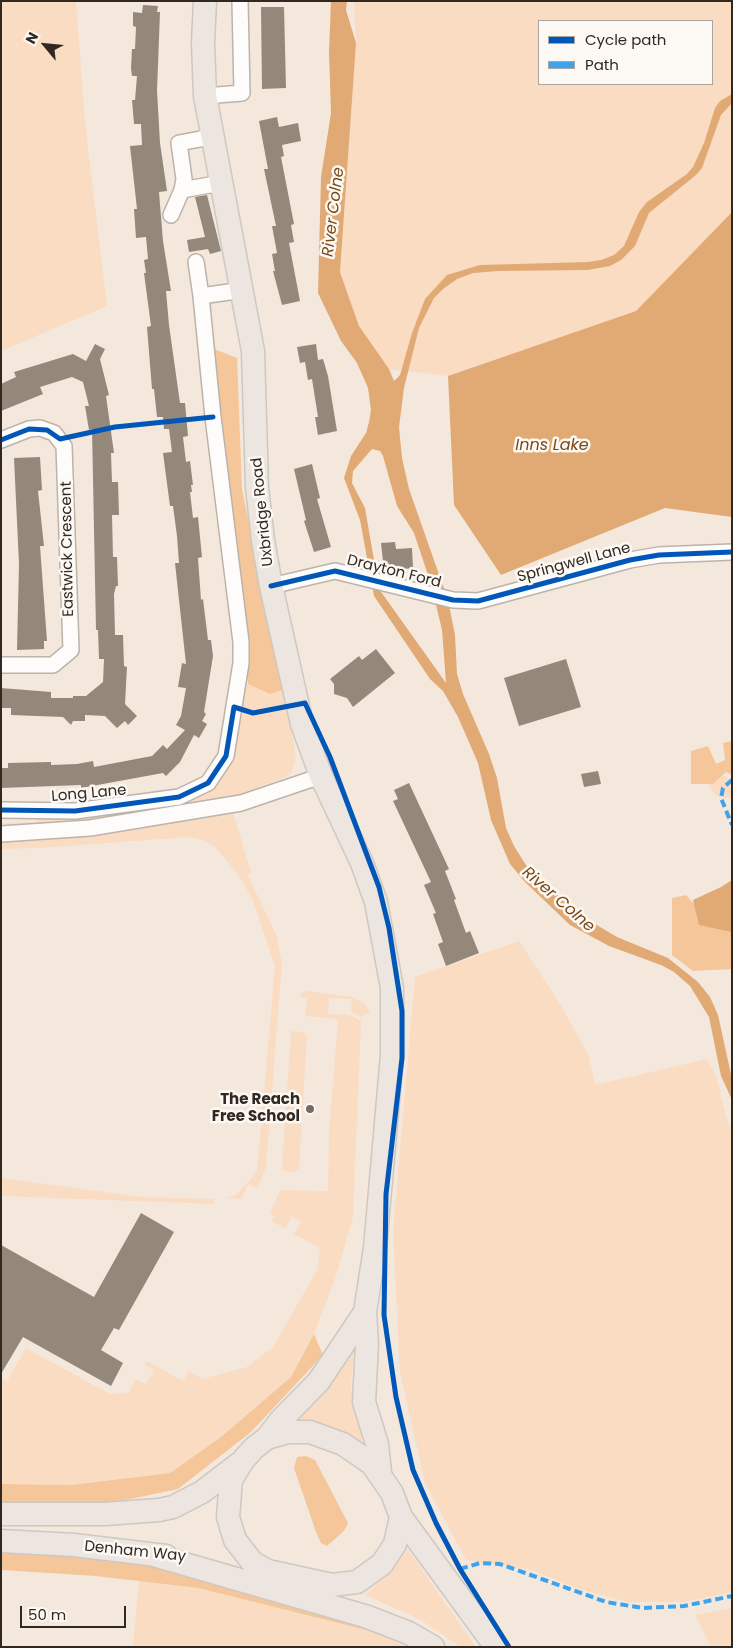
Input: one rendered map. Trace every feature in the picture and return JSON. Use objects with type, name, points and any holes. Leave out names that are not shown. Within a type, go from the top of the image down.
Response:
[{"type":"main road","name":"Uxbridge Road","points":[[205,1],[203,43],[206,96],[211,137],[243,290],[253,352],[257,487],[271,586],[296,705],[321,776],[362,863],[376,902],[392,988],[392,1055],[375,1248],[365,1312],[367,1344],[364,1402],[377,1444],[380,1472]]},
{"type":"main road","name":"Uxbridge Road","points":[[266,1438],[280,1420],[319,1381],[365,1312]]},
{"type":"main road","points":[[1,1514],[105,1514],[159,1510],[173,1507],[202,1492],[244,1459],[266,1438],[289,1432],[320,1435],[343,1444],[372,1464],[380,1472],[392,1493],[401,1516],[496,1647]]},
{"type":"main road","points":[[244,1459],[231,1480],[228,1508],[230,1528],[242,1552],[253,1563],[268,1572],[332,1585],[386,1610],[432,1635],[448,1647]]},
{"type":"main road","points":[[332,1585],[357,1582],[382,1564],[395,1544],[401,1516]]},
{"type":"main road","name":"Denham Way","points":[[1,1541],[74,1545],[193,1558],[268,1572]]},
{"type":"main road","points":[[150,1554],[365,1616],[409,1633],[433,1647]]},
{"type":"street","points":[[206,96],[242,93],[240,1]]},
{"type":"street","points":[[171,214],[182,190],[184,179],[179,143],[211,137]]},
{"type":"street","points":[[182,190],[221,183]]},
{"type":"street","points":[[196,262],[201,296],[243,290]]},
{"type":"street","name":"Long Lane","points":[[1,810],[75,811],[179,797],[208,783],[226,756],[241,663],[241,642],[210,388],[201,296]]},
{"type":"street","name":"Eastwick Crescent","points":[[1,440],[40,428],[54,433],[64,446],[70,650],[53,665],[1,665]]},
{"type":"street","name":"Springwell Lane","points":[[453,600],[478,602],[496,598],[553,579],[640,558],[659,555],[732,552]]},
{"type":"street","name":"Drayton Ford","points":[[271,586],[327,571],[347,573],[453,600]]},
{"type":"street","name":"Long Lane","points":[[1,834],[90,828],[241,803],[321,776]]},
{"type":"shaded area","points":[[1,1],[76,1],[85,122],[107,306],[1,351]]},
{"type":"shaded area","points":[[354,1],[732,1],[732,212],[636,311],[448,376],[389,369],[359,326],[340,272],[356,43]]},
{"type":"shaded area","points":[[209,347],[237,358],[242,489],[283,690],[270,694],[248,684]]},
{"type":"shaded area","points":[[248,684],[270,694],[283,690],[296,755],[290,774],[285,777],[237,796],[103,822],[1,830],[1,823],[37,822],[39,819],[215,784],[244,685]]},
{"type":"shaded area","points":[[732,741],[732,775],[726,772],[713,784],[691,784],[691,751],[708,746],[716,764],[725,760],[723,743]]},
{"type":"shaded area","points":[[717,772],[732,780],[732,799],[717,796],[706,782]]},
{"type":"shaded area","points":[[228,810],[233,812],[251,872],[248,876],[276,934],[282,963],[266,1167],[258,1188],[248,1184],[241,1199],[225,1198],[236,1195],[257,1172],[275,966],[252,898],[237,873],[215,847],[203,840],[189,837],[1,849],[1,838]]},
{"type":"shaded area","points":[[686,895],[708,920],[732,926],[732,969],[693,971],[672,955],[672,898]]},
{"type":"shaded area","points":[[519,941],[559,1002],[589,1056],[595,1085],[707,1059],[716,1076],[728,1124],[732,1126],[732,1592],[685,1602],[628,1602],[579,1589],[532,1570],[466,1560],[425,1483],[400,1372],[393,1231],[415,977]]},
{"type":"shaded area","points":[[306,991],[352,997],[364,1003],[370,1013],[360,1017],[351,1011],[352,999],[329,998],[328,1014],[351,1015],[361,1021],[353,1217],[336,1276],[314,1334],[291,1377],[221,1437],[170,1473],[71,1485],[1,1484],[1,1378],[7,1381],[26,1348],[110,1394],[129,1392],[136,1379],[146,1384],[154,1370],[145,1365],[147,1361],[183,1381],[189,1371],[202,1379],[247,1367],[273,1347],[317,1270],[320,1248],[294,1234],[301,1221],[292,1216],[285,1229],[272,1221],[274,1217],[270,1213],[280,1190],[328,1191],[329,1132],[338,1019],[305,1016],[307,998],[300,997],[301,993]]},
{"type":"shaded area","points":[[291,1031],[303,1032],[307,1037],[299,1168],[294,1172],[284,1171],[282,1167]]},
{"type":"shaded area","points":[[1,1178],[141,1197],[214,1199],[213,1204],[1,1196]]},
{"type":"shaded area","points":[[314,1334],[323,1355],[251,1432],[178,1489],[116,1502],[1,1504],[1,1484],[71,1485],[170,1473],[221,1437],[291,1377]]},
{"type":"shaded area","points":[[354,1349],[351,1388],[363,1444],[333,1427],[295,1421]]},
{"type":"shaded area","points":[[306,1456],[315,1460],[348,1523],[344,1531],[327,1546],[321,1543],[316,1532],[294,1468],[297,1457]]},
{"type":"shaded area","points":[[405,1546],[476,1647],[461,1647],[421,1620],[365,1595],[392,1570]]},
{"type":"shaded area","points":[[1,1551],[78,1554],[146,1562],[374,1626],[374,1632],[198,1588],[96,1576],[1,1570]]},
{"type":"shaded area","points":[[139,1581],[198,1588],[374,1632],[408,1647],[133,1647]]},
{"type":"shaded area","points":[[732,1608],[732,1647],[711,1647],[695,1615]]},
{"type":"water","name":"River Colne","points":[[331,1],[347,1],[346,10],[356,43],[340,272],[359,326],[389,369],[394,381],[400,375],[412,333],[425,299],[447,275],[480,265],[588,262],[614,255],[624,246],[639,212],[647,202],[687,174],[693,167],[704,143],[715,108],[720,101],[732,94],[732,103],[721,115],[702,168],[649,213],[635,246],[621,260],[610,266],[588,270],[473,273],[457,279],[434,298],[419,328],[404,388],[399,427],[402,458],[409,489],[448,600],[455,635],[457,674],[463,694],[489,754],[497,778],[506,828],[514,846],[526,865],[578,914],[617,937],[668,958],[698,982],[710,997],[718,1015],[732,1079],[732,1100],[721,1076],[709,1017],[690,986],[674,972],[661,965],[609,946],[570,925],[525,882],[510,864],[491,820],[478,763],[458,717],[443,691],[430,679],[374,596],[360,520],[344,478],[351,456],[366,433],[369,422],[371,410],[368,388],[357,363],[341,341],[318,293],[321,177],[331,113],[329,52]],"holes":[[[372,449],[380,451],[397,506],[414,533],[431,584],[442,630],[446,683],[379,589],[365,508],[352,483],[353,471]]]},
{"type":"water","name":"Inns Lake","points":[[732,212],[732,517],[665,508],[501,575],[454,505],[448,376],[636,311]]},
{"type":"water","points":[[732,880],[732,932],[699,925],[693,900]]},
{"type":"building","points":[[143,5],[158,6],[157,12],[160,12],[157,91],[160,143],[167,191],[159,192],[163,241],[171,291],[166,291],[169,325],[180,403],[185,403],[188,436],[183,437],[186,462],[190,461],[193,485],[191,485],[192,492],[190,492],[193,518],[198,517],[202,557],[198,558],[201,600],[203,599],[208,640],[211,640],[213,656],[204,712],[206,714],[202,721],[207,724],[199,738],[194,735],[180,762],[166,776],[163,773],[81,788],[81,785],[1,788],[1,768],[8,768],[8,763],[51,762],[51,765],[93,761],[94,767],[152,756],[163,745],[167,749],[185,730],[176,725],[181,716],[186,688],[178,687],[182,663],[186,664],[175,563],[179,563],[177,536],[173,506],[170,506],[163,453],[172,452],[169,429],[164,429],[163,417],[157,417],[154,389],[152,389],[147,327],[151,326],[144,273],[146,273],[144,260],[148,259],[146,237],[136,238],[134,209],[137,209],[130,146],[142,145],[141,124],[134,124],[132,100],[135,100],[137,76],[132,76],[131,68],[132,49],[135,49],[136,27],[133,26],[133,12],[142,13]]},
{"type":"building","points":[[261,7],[284,7],[286,88],[262,89]]},
{"type":"building","points":[[277,117],[279,127],[298,123],[301,141],[282,145],[284,156],[281,157],[294,224],[291,225],[294,242],[289,243],[300,301],[282,305],[273,271],[275,271],[272,254],[277,253],[272,226],[276,226],[264,169],[268,169],[259,121]]},
{"type":"building","points":[[207,195],[221,251],[210,254],[208,249],[189,252],[187,240],[205,237],[195,197]]},
{"type":"building","points":[[95,344],[105,349],[100,359],[109,395],[106,396],[114,453],[111,453],[112,482],[118,482],[119,515],[112,515],[113,557],[117,557],[118,586],[116,586],[114,594],[115,635],[123,635],[124,666],[127,667],[125,704],[137,716],[128,725],[125,721],[117,728],[105,716],[85,715],[85,721],[73,721],[71,725],[63,717],[11,715],[11,708],[1,708],[1,688],[51,692],[51,698],[73,698],[73,696],[86,696],[103,682],[104,659],[99,659],[98,630],[96,630],[92,429],[89,430],[85,406],[89,406],[83,382],[72,377],[40,387],[43,394],[1,411],[1,384],[16,377],[14,372],[73,354],[86,361]]},
{"type":"building","points":[[316,344],[318,360],[323,359],[328,376],[337,431],[318,435],[315,417],[318,417],[312,379],[308,380],[305,362],[300,363],[297,347]]},
{"type":"building","points":[[40,457],[42,490],[38,491],[44,546],[40,546],[47,641],[44,641],[44,649],[17,650],[19,564],[14,458]]},
{"type":"building","points":[[312,464],[320,498],[317,499],[331,547],[314,552],[304,521],[306,520],[294,469]]},
{"type":"building","points":[[395,542],[396,549],[412,548],[413,568],[384,571],[381,543]]},
{"type":"building","points":[[376,649],[395,673],[353,707],[347,698],[334,694],[334,684],[330,679],[359,656],[362,660]]},
{"type":"building","points":[[566,659],[581,707],[519,726],[504,678]]},
{"type":"building","points":[[598,771],[601,784],[584,787],[581,774]]},
{"type":"building","points":[[409,783],[449,869],[445,871],[466,933],[470,931],[479,953],[446,966],[438,944],[443,942],[433,914],[436,913],[424,885],[431,882],[393,801],[398,799],[394,790]]},
{"type":"building","points":[[141,1213],[174,1232],[119,1330],[114,1328],[101,1350],[123,1363],[111,1386],[23,1337],[1,1374],[1,1245],[94,1297]]},
{"type":"marked path","points":[[732,780],[723,788],[721,798],[732,825]]},
{"type":"marked path","points":[[460,1569],[480,1563],[500,1564],[606,1602],[643,1608],[684,1606],[732,1596]]},
{"type":"cycle path","points":[[1,440],[29,429],[47,430],[60,439],[115,427],[213,417]]},
{"type":"cycle path","points":[[271,586],[335,571],[453,600],[478,601],[630,560],[659,555],[732,552]]},
{"type":"cycle path","points":[[1,810],[75,811],[179,797],[208,783],[226,756],[234,707],[253,713],[305,703],[330,757],[379,887],[389,928],[402,1011],[402,1058],[386,1194],[384,1315],[396,1397],[413,1470],[436,1523],[460,1569],[509,1647]]},
{"type":"place","name":"The Reach Free School","points":[[310,1109]]}]
